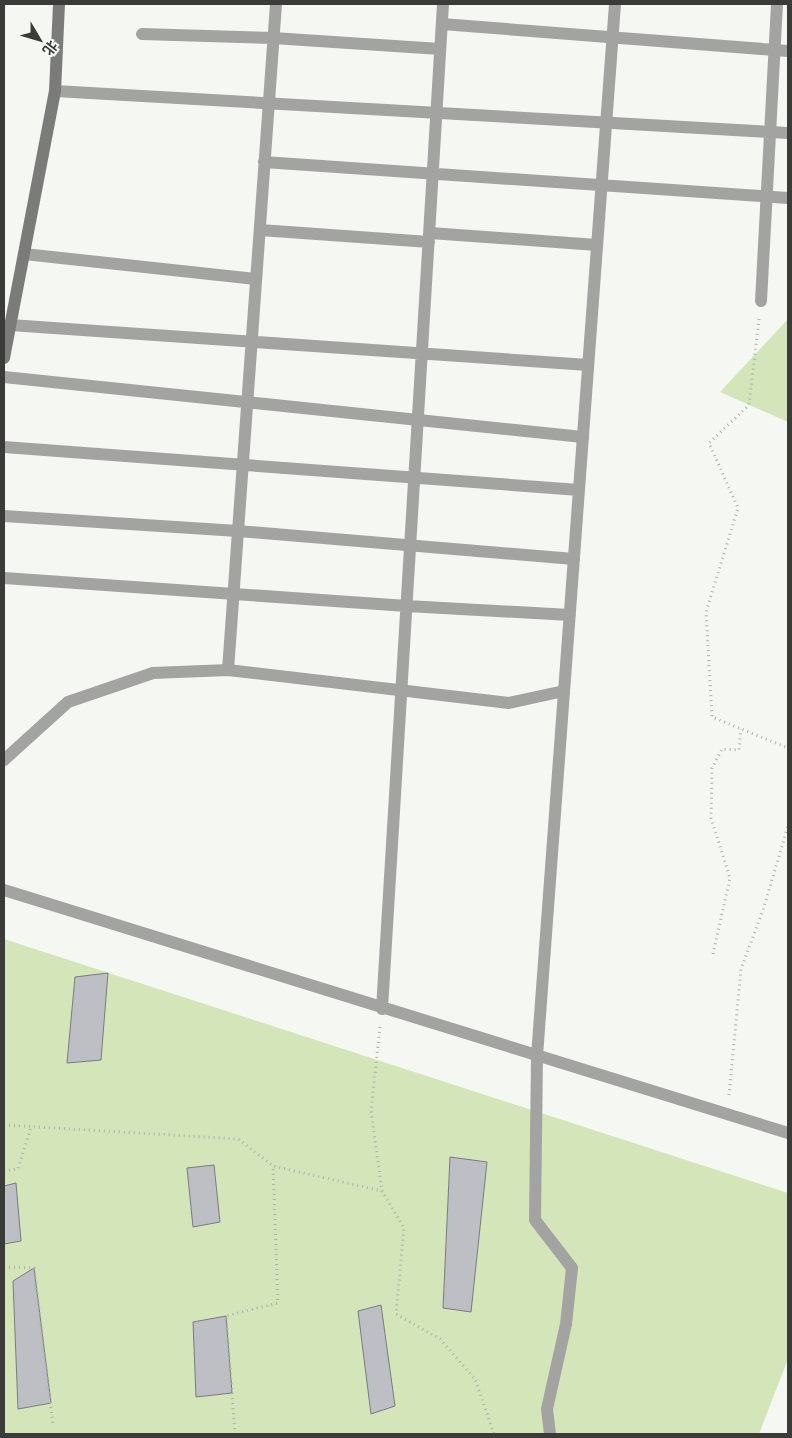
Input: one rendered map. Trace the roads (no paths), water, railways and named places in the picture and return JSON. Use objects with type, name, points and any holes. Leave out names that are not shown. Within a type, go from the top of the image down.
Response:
[{"type":"street","points":[[4,358],[55,91],[59,4]]},
{"type":"street","points":[[228,670],[276,4]]},
{"type":"street","points":[[382,1009],[443,4]]},
{"type":"street","points":[[550,1434],[547,1409],[566,1324],[572,1268],[535,1220],[537,1056],[615,4]]},
{"type":"street","points":[[761,301],[777,4]]},
{"type":"street","points":[[442,24],[612,39],[788,51]]},
{"type":"street","points":[[142,34],[273,38],[440,49]]},
{"type":"street","points":[[55,91],[788,134]]},
{"type":"street","points":[[264,162],[788,198]]},
{"type":"street","points":[[260,230],[597,245]]},
{"type":"street","points":[[24,254],[256,279]]},
{"type":"street","points":[[10,325],[588,365]]},
{"type":"street","points":[[4,377],[583,437]]},
{"type":"street","points":[[4,447],[579,490]]},
{"type":"street","points":[[4,516],[411,545],[574,559]]},
{"type":"street","points":[[4,578],[407,606],[570,615]]},
{"type":"street","points":[[4,760],[68,702],[153,674],[228,670],[509,703],[564,691]]},
{"type":"street","points":[[4,890],[382,1009],[788,1133]]}]
